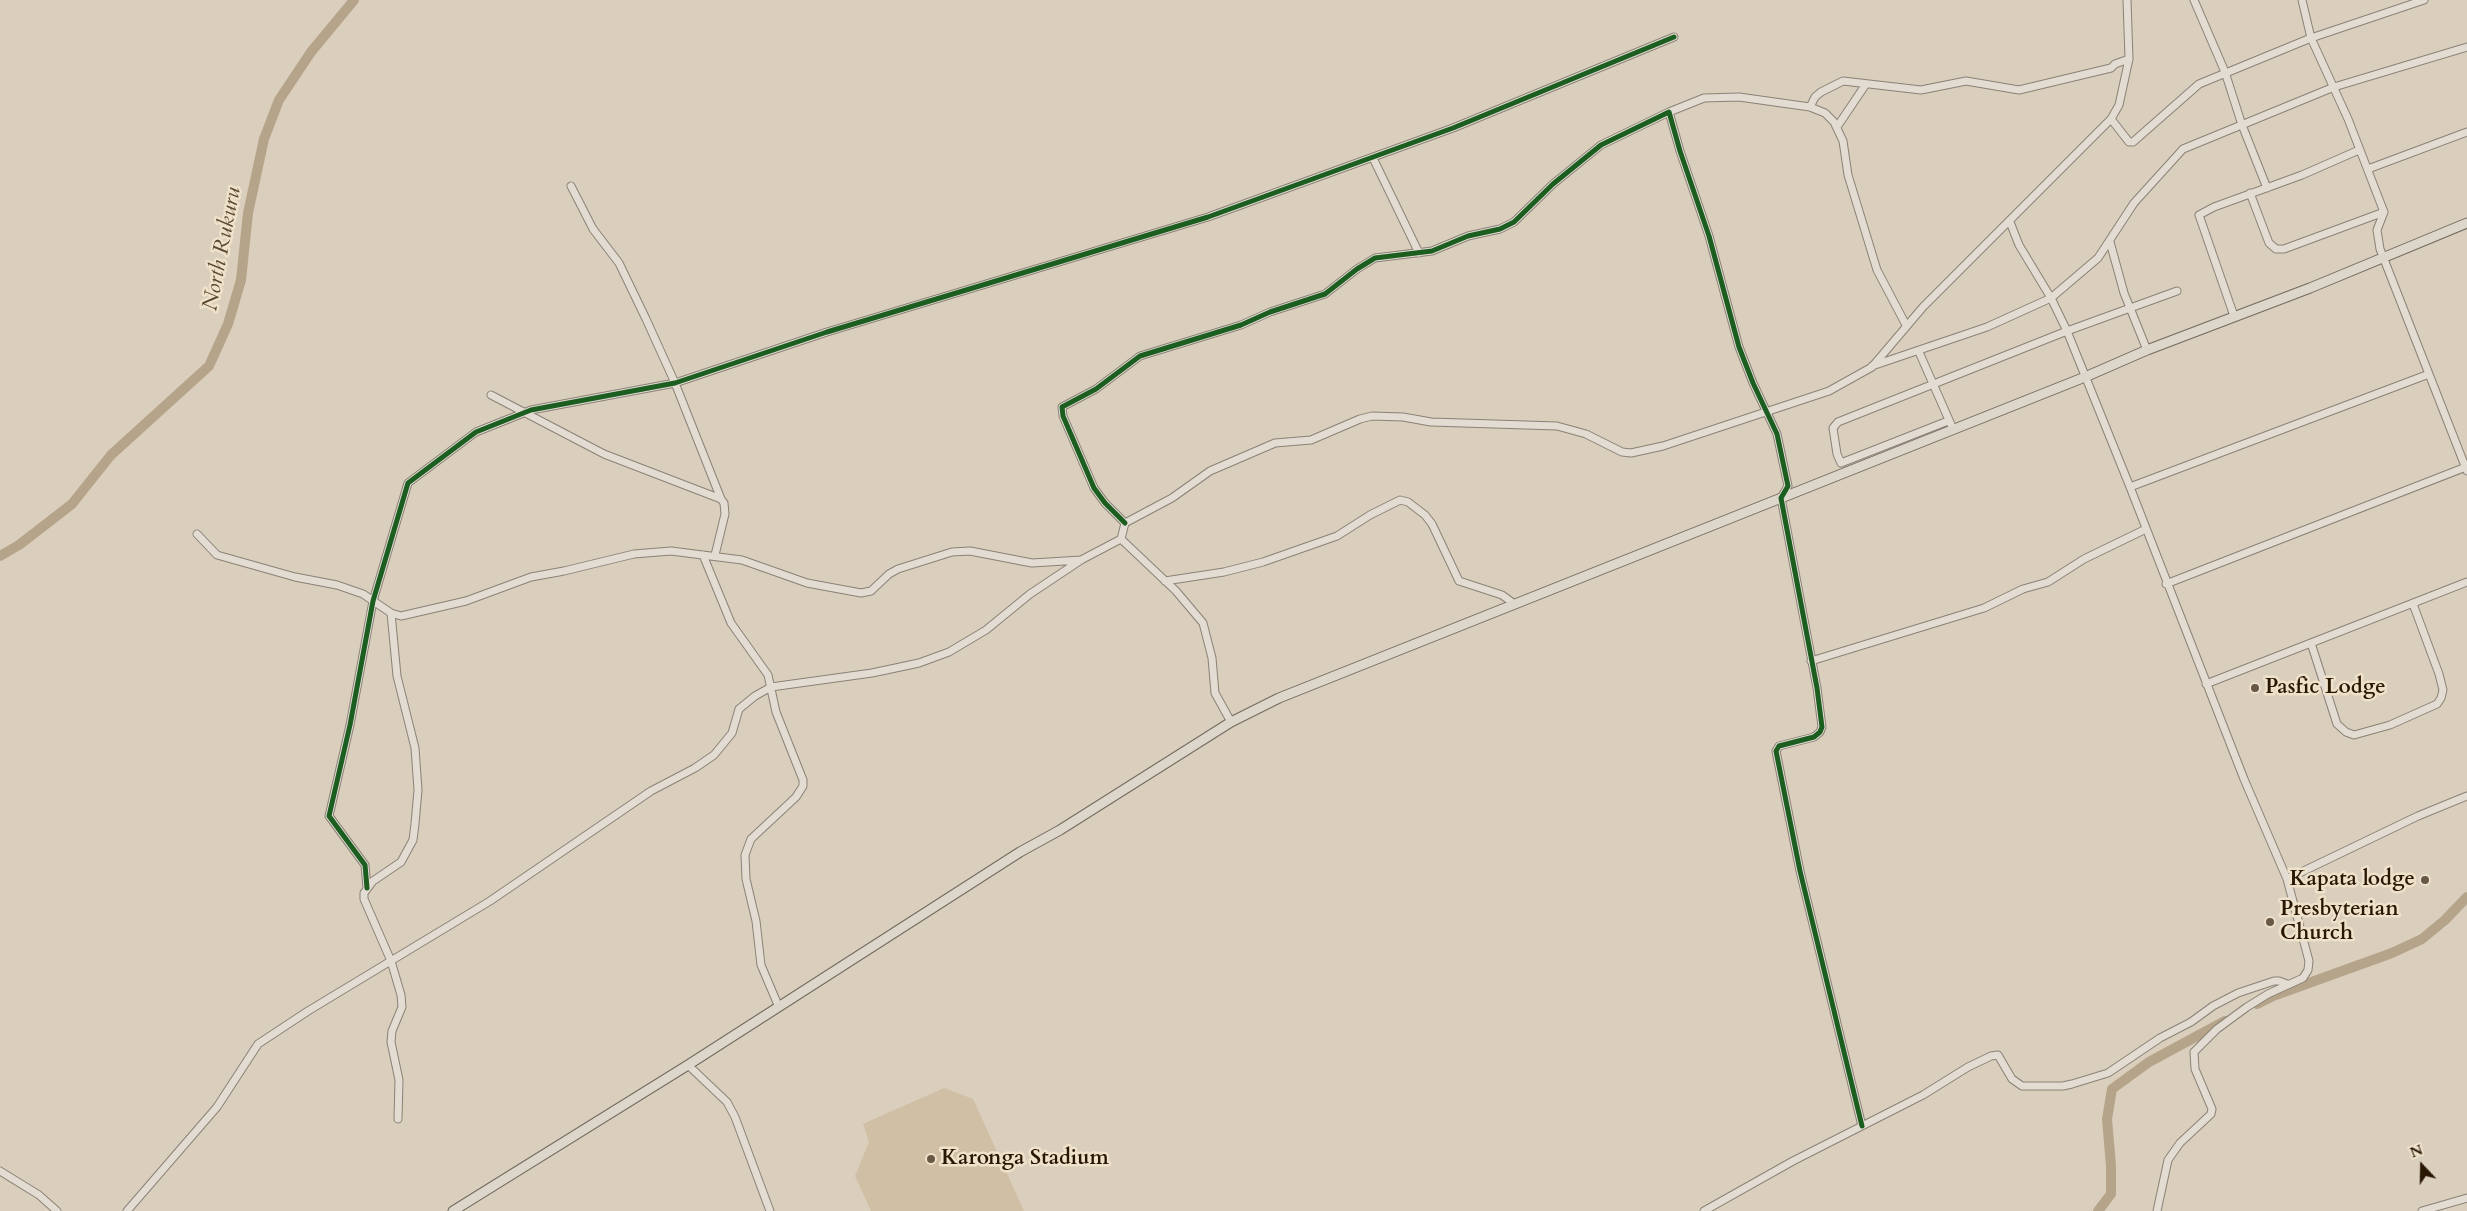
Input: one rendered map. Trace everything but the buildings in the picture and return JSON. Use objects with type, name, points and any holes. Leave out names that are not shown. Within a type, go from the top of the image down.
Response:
[{"type":"main road","points":[[453,1211],[1231,722],[1279,698],[1513,603],[2084,377],[2147,350],[2310,288],[2467,223]]},
{"type":"street","points":[[1872,367],[1906,325],[1977,251],[2010,222],[2111,119],[2119,105],[2129,59],[2127,0]]},
{"type":"street","points":[[2194,0],[2226,72],[2242,125],[2267,188]]},
{"type":"street","points":[[2166,584],[2466,469],[2382,257],[2377,230],[2384,212],[2334,87],[2311,38],[2302,0]]},
{"type":"street","points":[[2111,119],[2129,142],[2133,142],[2193,88],[2226,72],[2311,38],[2424,0]]},
{"type":"street","points":[[398,1119],[399,1080],[391,1042],[392,1031],[402,1007],[391,962],[364,899],[367,888],[365,865],[329,816],[350,725],[373,601],[408,483],[476,432],[531,410],[675,383],[827,332],[1208,217],[1373,158],[1522,101],[1674,37]]},
{"type":"street","points":[[127,1211],[217,1108],[258,1044],[308,1011],[391,962],[536,871],[652,791],[695,768],[714,755],[732,733],[740,709],[771,687],[872,673],[919,663],[949,652],[986,630],[1030,594],[1081,560],[1121,539],[1125,523],[1164,503],[1218,467],[1275,443],[1311,440],[1360,418],[1372,416],[1404,417],[1431,422],[1556,426],[1586,434],[1622,452],[1631,453],[1663,446],[1829,391],[1872,367],[1987,327],[2051,298],[2098,258],[2134,203],[2174,157],[2192,144],[2334,87],[2467,47]]},
{"type":"street","points":[[1810,107],[1815,97],[1832,85],[1847,80],[1921,90],[1966,81],[2019,90],[2111,68],[2115,64],[2129,59]]},
{"type":"street","points":[[1837,127],[1866,84]]},
{"type":"street","points":[[1125,523],[1105,503],[1094,488],[1063,416],[1062,407],[1096,390],[1140,356],[1241,325],[1270,312],[1325,294],[1357,269],[1375,258],[1419,253],[1445,246],[1468,236],[1494,231],[1514,222],[1553,184],[1601,145],[1680,106],[1704,98],[1726,97],[1810,107],[1825,113],[1837,127],[1843,141],[1848,175],[1877,270],[1906,325]]},
{"type":"street","points":[[1669,112],[1680,151],[1709,236],[1739,347],[1779,440],[1788,486],[1781,498],[1817,688],[1822,727],[1820,732],[1809,739],[1779,746],[1776,751],[1800,871],[1862,1126]]},
{"type":"street","points":[[2368,169],[2467,132]]},
{"type":"street","points":[[2234,316],[2199,214],[2214,206],[2267,188],[2359,150]]},
{"type":"street","points":[[1373,158],[1419,253]]},
{"type":"street","points":[[571,186],[593,230],[619,263],[675,383],[724,503],[725,514],[715,556]]},
{"type":"street","points":[[2250,193],[2269,243],[2276,249],[2284,249],[2384,212]]},
{"type":"street","points":[[2010,222],[2019,245],[2051,298],[2067,331],[2130,487],[2206,684],[2287,879],[2309,968],[2303,978],[2287,984],[2247,1007],[2217,1029],[2194,1052],[2195,1069],[2210,1104],[2211,1114],[2180,1143],[2168,1160],[2157,1211]]},
{"type":"street","points":[[2110,242],[2124,293],[2131,306],[2147,350]]},
{"type":"street","points":[[1948,421],[1841,463],[1837,454],[1833,428],[1838,422],[2131,306],[2177,291]]},
{"type":"street","points":[[1919,352],[1952,429]]},
{"type":"street","points":[[2130,487],[2429,374]]},
{"type":"street","points":[[491,395],[604,454],[721,499]]},
{"type":"street","points":[[1165,581],[1224,572],[1263,562],[1337,536],[1370,514],[1400,500],[1408,502],[1426,515],[1459,581],[1463,584],[1502,595],[1513,603]]},
{"type":"street","points":[[1812,661],[1984,608],[2023,589],[2048,582],[2084,559],[2146,530]]},
{"type":"street","points":[[197,534],[214,552],[222,557],[295,577],[337,585],[373,601],[391,613],[401,616],[466,601],[531,576],[564,571],[634,554],[671,551],[742,560],[807,583],[861,593],[871,591],[889,574],[898,569],[952,552],[970,551],[1032,563],[1081,560]]},
{"type":"street","points":[[1121,539],[1165,581],[1203,623],[1212,658],[1215,693],[1231,722]]},
{"type":"street","points":[[703,555],[731,622],[761,664],[771,687],[773,704],[803,780],[803,786],[796,797],[751,839],[745,855],[744,867],[759,936],[761,966],[778,1006]]},
{"type":"street","points":[[2206,684],[2467,582]]},
{"type":"street","points":[[2311,643],[2337,724],[2346,732],[2354,735],[2390,725],[2437,704],[2443,690],[2413,604]]},
{"type":"street","points":[[367,888],[373,881],[401,862],[413,840],[418,790],[415,748],[397,676],[390,627],[391,613]]},
{"type":"street","points":[[2287,879],[2418,816],[2467,796]]},
{"type":"street","points":[[1704,1211],[1792,1161],[1944,1084],[1974,1063],[1996,1054],[2003,1060],[2012,1078],[2022,1086],[2063,1086],[2103,1075],[2160,1038],[2191,1022],[2238,993],[2274,981],[2287,984]]},
{"type":"street","points":[[688,1065],[727,1102],[735,1117],[770,1211]]},
{"type":"street","points":[[0,1171],[39,1195],[56,1211]]},
{"type":"street","points":[[2422,1211],[2467,1198]]},
{"type":"shaded area","name":"Karonga Stadium","points":[[944,1088],[973,1099],[1024,1211],[871,1211],[855,1176],[869,1142],[863,1124]]},
{"type":"waterway","name":"North Rukuru","points":[[0,556],[19,545],[72,504],[111,455],[209,366],[228,324],[241,280],[248,213],[264,139],[279,100],[311,52],[354,0]]},
{"type":"waterway","points":[[2257,1004],[2273,996],[2392,953],[2422,939],[2445,920],[2467,897]]},
{"type":"waterway","points":[[2098,1211],[2111,1194],[2107,1119],[2112,1089],[2149,1062],[2225,1021]]},
{"type":"cycle path","points":[[367,888],[365,865],[329,816],[350,725],[373,601],[408,483],[476,432],[531,410],[675,383],[827,332],[1208,217],[1453,128],[1674,37]]},
{"type":"cycle path","points":[[1125,523],[1105,503],[1094,488],[1063,416],[1062,407],[1096,389],[1140,356],[1241,325],[1270,312],[1325,294],[1357,269],[1375,258],[1432,251],[1468,236],[1500,229],[1514,222],[1553,184],[1601,145],[1669,112],[1680,151],[1709,236],[1739,347],[1753,383],[1777,434],[1788,486],[1781,498],[1817,688],[1822,727],[1820,732],[1814,737],[1779,746],[1776,751],[1800,871],[1862,1126]]},
{"type":"place","name":"Pasfic Lodge","points":[[2255,688]]},
{"type":"place","name":"Kapata lodge","points":[[2425,880]]},
{"type":"place","name":"Presbyterian Church","points":[[2270,922]]},
{"type":"place","name":"Karonga Stadium","points":[[931,1159]]}]
